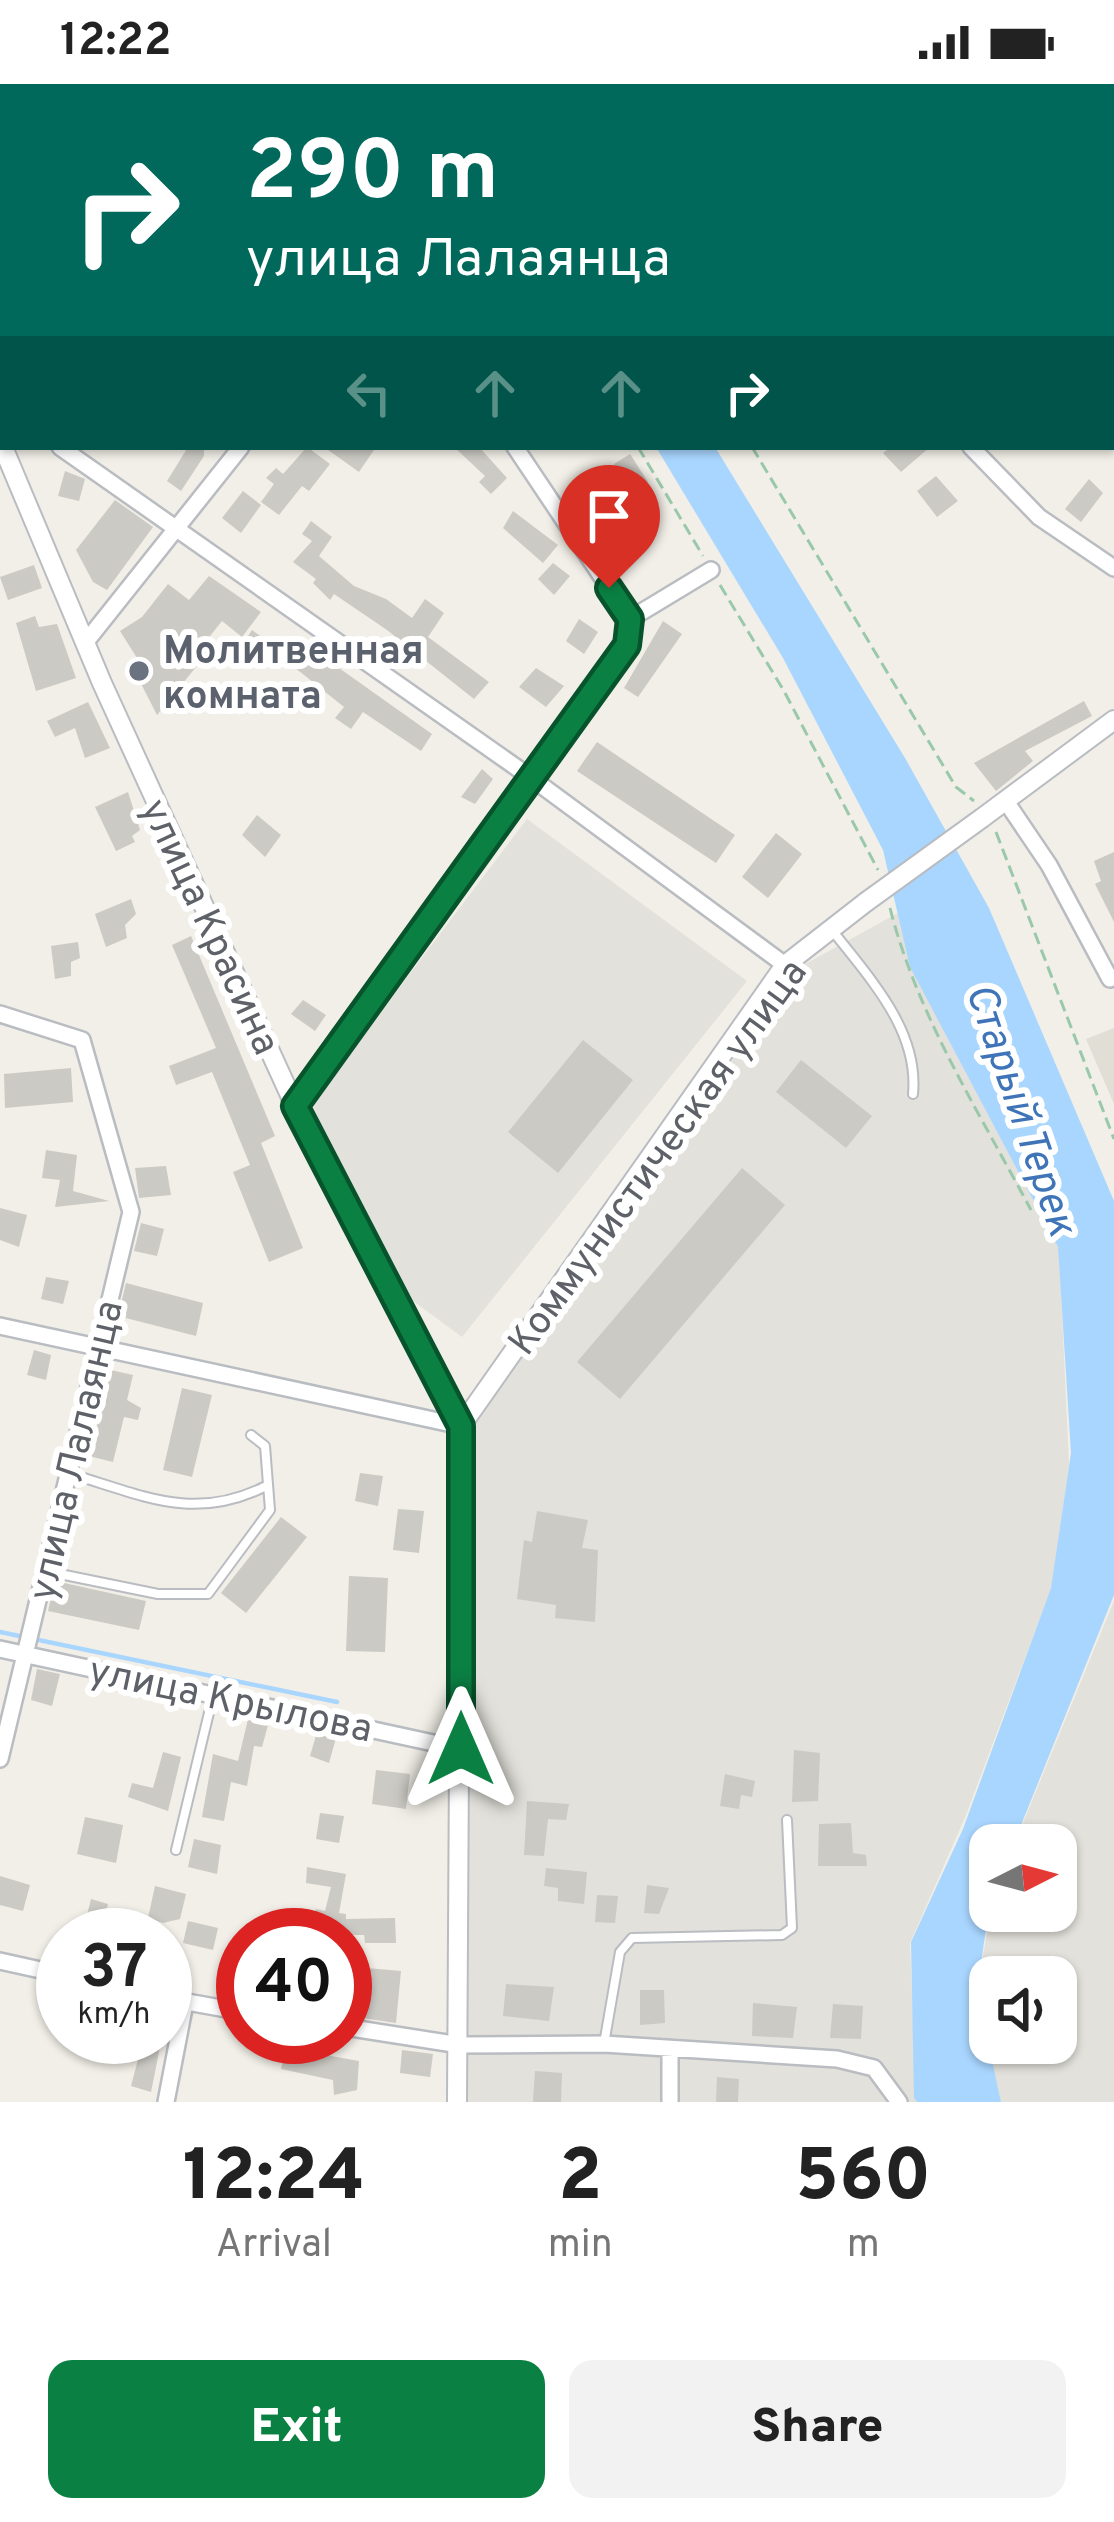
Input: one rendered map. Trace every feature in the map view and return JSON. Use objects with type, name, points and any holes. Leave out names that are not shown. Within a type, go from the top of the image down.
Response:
[{"type":"street","name":"улица Красина","points":[[4,450],[85,643],[295,1106],[461,1426],[457,2102]]},
{"type":"street","points":[[64,450],[530,777],[785,965]]},
{"type":"street","points":[[85,643],[240,450]]},
{"type":"street","points":[[295,1106],[627,645],[630,619],[517,450]]},
{"type":"street","points":[[974,450],[1040,517],[1114,568]]},
{"type":"street","points":[[630,619],[711,570]]},
{"type":"street","points":[[985,815],[1114,720]]},
{"type":"street","points":[[1005,800],[1049,865],[1110,980]]},
{"type":"street","name":"Коммунистическая улица","points":[[461,1426],[785,965],[985,815]]},
{"type":"street","name":"улица Лалаянца","points":[[0,1013],[82,1040],[130,1212],[0,1759]]},
{"type":"street","points":[[0,1327],[461,1426]]},
{"type":"street","name":"улица Крылова","points":[[0,1649],[461,1749]]},
{"type":"street","points":[[0,1961],[36,1970]]},
{"type":"street","points":[[372,2031],[460,2044],[604,2044],[837,2059],[874,2068],[899,2102]]},
{"type":"street","points":[[670,2049],[670,2102]]},
{"type":"street","points":[[166,2102],[173,2064]]},
{"type":"lane","points":[[831,929],[883,995],[916,1061],[914,1094]]},
{"type":"lane","points":[[45,1571],[158,1594],[208,1594],[270,1510],[264,1487],[266,1446],[251,1435]]},
{"type":"lane","points":[[68,1473],[182,1507],[232,1503],[264,1487]]},
{"type":"lane","points":[[176,1850],[214,1695]]},
{"type":"lane","points":[[604,2044],[620,1952],[632,1938],[782,1935],[792,1928],[787,1820]]},
{"type":"path","points":[[640,450],[784,691],[883,880]]},
{"type":"path","points":[[754,450],[956,787],[985,815],[1114,1139]]},
{"type":"path","points":[[888,899],[913,980],[1030,1210]]},
{"type":"shaded area","points":[[527,819],[747,981],[462,1337],[386,1281],[312,1103]]},
{"type":"shaded area","points":[[898,913],[911,967],[1059,1249],[1069,1466],[1052,1586],[966,1815],[910,1943],[916,2102],[458,2102],[463,1438],[798,968]]},
{"type":"shaded area","points":[[1114,1028],[1114,1104],[1086,1039]]},
{"type":"shaded area","points":[[1114,1601],[1114,2102],[1001,2102],[992,2064],[1077,2064],[1077,1956],[983,1956],[987,1932],[1077,1932],[1077,1824],[1023,1824]]},
{"type":"water","name":"Старый Терек","points":[[658,450],[717,450],[905,758],[989,908],[1114,1201],[1114,1595],[1021,1824],[969,1824],[969,1932],[986,1932],[982,1956],[969,1956],[969,2064],[993,2064],[1001,2102],[917,2102],[914,2098],[911,1942],[963,1829],[1051,1588],[1071,1453],[1058,1247],[910,967],[883,850],[783,658]]},
{"type":"building","points":[[186,450],[204,450],[181,491],[167,481]]},
{"type":"building","points":[[304,450],[330,464],[309,491],[302,486],[279,515],[261,502],[274,484],[266,478],[276,468],[283,474]]},
{"type":"building","points":[[328,450],[374,450],[359,472]]},
{"type":"building","points":[[457,450],[482,450],[507,478],[491,494],[479,482],[485,476]]},
{"type":"building","points":[[887,450],[927,450],[901,472],[883,453]]},
{"type":"building","points":[[630,454],[648,482],[630,493],[614,464]]},
{"type":"building","points":[[65,471],[85,479],[79,501],[58,496]]},
{"type":"building","points":[[936,476],[958,501],[937,517],[917,491]]},
{"type":"building","points":[[1089,479],[1103,493],[1081,522],[1065,509]]},
{"type":"building","points":[[243,491],[261,505],[241,533],[222,518]]},
{"type":"building","points":[[115,500],[153,527],[107,590],[93,582],[76,550]]},
{"type":"building","points":[[513,511],[558,545],[543,563],[503,528]]},
{"type":"building","points":[[311,521],[332,537],[319,556],[354,586],[386,599],[412,618],[425,599],[444,613],[428,637],[489,682],[474,699],[387,630],[334,594],[330,600],[313,583],[316,579],[293,562],[312,541],[302,534]]},
{"type":"building","points":[[553,563],[570,576],[554,595],[538,579]]},
{"type":"building","points":[[34,565],[42,588],[8,600],[0,577]]},
{"type":"building","points":[[209,576],[261,612],[242,637],[222,621],[202,646],[209,651],[157,715],[130,662],[137,658],[120,631],[142,617],[168,584],[189,600]]},
{"type":"building","points":[[35,616],[39,627],[57,624],[76,678],[36,691],[16,623]]},
{"type":"building","points":[[579,619],[598,632],[584,654],[566,641]]},
{"type":"building","points":[[663,621],[682,634],[638,697],[624,688]]},
{"type":"building","points":[[252,630],[270,643],[254,660],[240,649]]},
{"type":"building","points":[[301,641],[432,734],[421,751],[363,712],[351,729],[335,718],[344,707],[289,663]]},
{"type":"building","points":[[536,668],[564,686],[546,707],[519,687]]},
{"type":"building","points":[[1084,701],[1092,716],[1025,751],[1033,761],[996,791],[974,763]]},
{"type":"building","points":[[88,702],[110,748],[85,758],[75,728],[55,737],[47,721]]},
{"type":"building","points":[[597,742],[735,835],[716,863],[577,771]]},
{"type":"building","points":[[482,769],[493,779],[475,804],[461,797]]},
{"type":"building","points":[[128,792],[140,830],[132,836],[135,842],[116,851],[95,807]]},
{"type":"building","points":[[257,815],[281,835],[265,857],[242,835]]},
{"type":"building","points":[[776,833],[802,854],[768,898],[742,877]]},
{"type":"building","points":[[1114,852],[1114,922],[1095,884],[1101,881],[1094,861]]},
{"type":"building","points":[[131,899],[136,914],[125,925],[127,938],[106,947],[95,914]]},
{"type":"building","points":[[191,936],[275,1136],[261,1143],[303,1248],[269,1262],[233,1172],[250,1165],[212,1072],[176,1085],[169,1066],[216,1048],[172,945]]},
{"type":"building","points":[[78,942],[80,958],[71,962],[71,976],[55,979],[51,946]]},
{"type":"building","points":[[303,1000],[326,1015],[315,1031],[291,1014]]},
{"type":"building","points":[[583,1040],[633,1080],[558,1173],[508,1132]]},
{"type":"building","points":[[801,1060],[872,1116],[846,1148],[776,1092]]},
{"type":"building","points":[[71,1068],[73,1102],[5,1108],[4,1074]]},
{"type":"building","points":[[46,1150],[77,1155],[73,1191],[109,1201],[55,1207],[60,1180],[42,1178]]},
{"type":"building","points":[[166,1166],[171,1195],[139,1198],[135,1168]]},
{"type":"building","points":[[742,1168],[785,1205],[620,1399],[577,1362]]},
{"type":"building","points":[[0,1208],[27,1215],[19,1247],[0,1240]]},
{"type":"building","points":[[141,1223],[164,1229],[157,1256],[134,1251]]},
{"type":"building","points":[[46,1277],[69,1281],[63,1304],[41,1299]]},
{"type":"building","points":[[126,1283],[203,1303],[196,1336],[118,1316]]},
{"type":"building","points":[[34,1350],[51,1355],[46,1380],[27,1375]]},
{"type":"building","points":[[106,1369],[133,1375],[127,1400],[141,1408],[138,1420],[124,1417],[113,1462],[85,1455]]},
{"type":"building","points":[[182,1388],[212,1395],[192,1477],[163,1470]]},
{"type":"building","points":[[360,1473],[383,1476],[378,1506],[355,1501]]},
{"type":"building","points":[[398,1509],[424,1511],[419,1553],[393,1550]]},
{"type":"building","points":[[537,1511],[588,1520],[582,1548],[598,1550],[595,1622],[555,1618],[556,1605],[517,1599],[524,1540],[532,1542]]},
{"type":"building","points":[[281,1517],[307,1537],[246,1613],[221,1593]]},
{"type":"building","points":[[349,1576],[388,1578],[385,1652],[346,1651]]},
{"type":"building","points":[[55,1581],[146,1601],[139,1630],[48,1611]]},
{"type":"building","points":[[37,1669],[60,1674],[52,1706],[31,1700]]},
{"type":"building","points":[[249,1715],[268,1725],[262,1747],[254,1746],[247,1786],[231,1782],[224,1821],[202,1817],[213,1754],[238,1761]]},
{"type":"building","points":[[317,1732],[336,1738],[329,1763],[310,1756]]},
{"type":"building","points":[[794,1750],[820,1753],[818,1801],[792,1802]]},
{"type":"building","points":[[163,1752],[181,1757],[168,1811],[128,1797],[132,1783],[153,1788]]},
{"type":"building","points":[[376,1770],[410,1774],[406,1809],[372,1804]]},
{"type":"building","points":[[725,1774],[755,1781],[752,1797],[741,1795],[739,1809],[720,1806]]},
{"type":"building","points":[[527,1801],[569,1804],[566,1820],[548,1819],[544,1856],[524,1855]]},
{"type":"building","points":[[320,1813],[344,1816],[339,1843],[316,1839]]},
{"type":"building","points":[[85,1817],[123,1825],[116,1863],[77,1854]]},
{"type":"building","points":[[851,1823],[853,1853],[866,1855],[867,1866],[818,1866],[819,1824]]},
{"type":"building","points":[[194,1839],[221,1845],[217,1874],[188,1867]]},
{"type":"building","points":[[307,1867],[346,1874],[340,1908],[326,1908],[331,1887],[306,1883]]},
{"type":"building","points":[[546,1868],[587,1872],[584,1904],[558,1901],[558,1888],[544,1886]]},
{"type":"building","points":[[0,1876],[30,1885],[23,1911],[0,1905]]},
{"type":"building","points":[[647,1885],[669,1888],[659,1914],[644,1913]]},
{"type":"building","points":[[155,1886],[186,1894],[183,1908],[150,1908]]},
{"type":"building","points":[[597,1895],[618,1896],[615,1923],[595,1922]]},
{"type":"building","points":[[91,1899],[108,1904],[107,1908],[89,1908]]},
{"type":"building","points":[[372,1918],[395,1918],[396,1943],[372,1943]]},
{"type":"building","points":[[192,1922],[216,1928],[213,1950],[192,1945]]},
{"type":"building","points":[[372,1968],[401,1971],[396,2023],[372,2019]]},
{"type":"building","points":[[506,1984],[554,1987],[549,2021],[503,2016]]},
{"type":"building","points":[[640,1990],[664,1990],[665,2023],[640,2025]]},
{"type":"building","points":[[753,2003],[797,2007],[793,2038],[752,2036]]},
{"type":"building","points":[[833,2004],[863,2006],[861,2039],[830,2038]]},
{"type":"building","points":[[402,2050],[433,2054],[430,2077],[400,2073]]},
{"type":"building","points":[[137,2064],[157,2064],[151,2092],[131,2086]]},
{"type":"building","points":[[282,2064],[359,2064],[357,2090],[334,2095],[333,2080],[281,2069]]},
{"type":"building","points":[[535,2071],[562,2073],[561,2102],[533,2102]]},
{"type":"building","points":[[717,2077],[739,2079],[738,2102],[716,2102]]},
{"type":"waterway","points":[[0,1632],[337,1702]]},
{"type":"place","name":"Молитвенная комната","points":[[139,671]]},
{"type":"route","points":[[461,1749],[461,1426],[295,1106],[627,645],[630,619],[609,588]]}]
